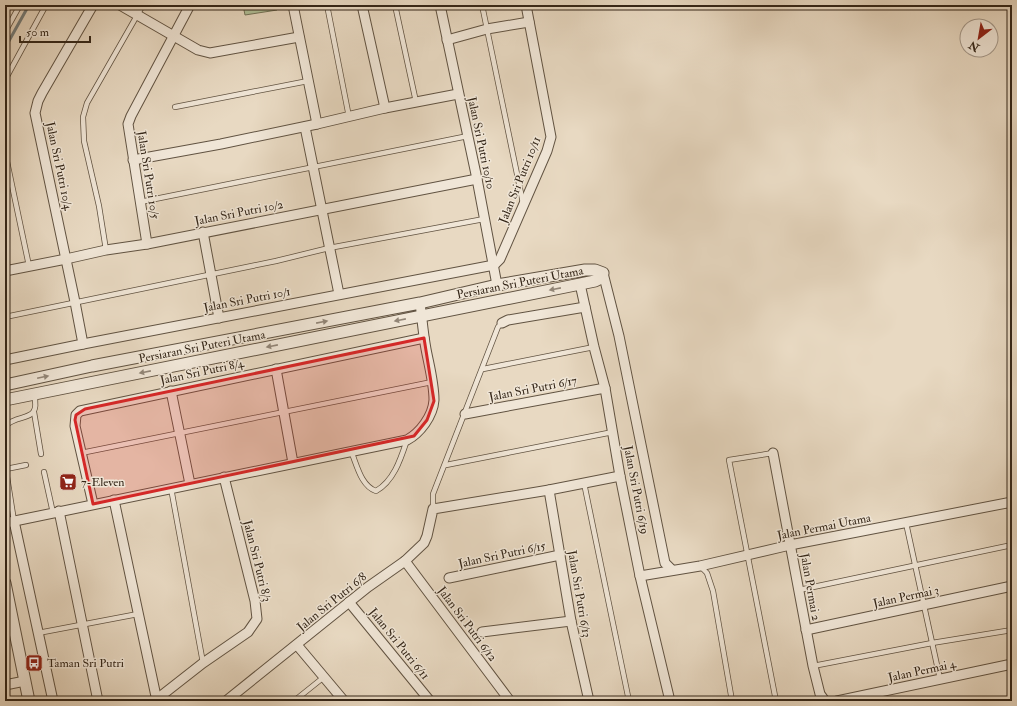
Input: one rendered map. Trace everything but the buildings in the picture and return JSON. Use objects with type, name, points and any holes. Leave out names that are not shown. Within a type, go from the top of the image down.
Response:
[{"type":"street","name":"Jalan Sri Putri 10/4","points":[[83,344],[35,113],[42,93],[93,5]]},
{"type":"street","points":[[120,5],[198,50],[210,53],[299,37]]},
{"type":"street","name":"Jalan Sri Putri 10/5","points":[[147,244],[128,124],[190,5]]},
{"type":"street","points":[[293,5],[317,124]]},
{"type":"street","points":[[362,5],[384,108]]},
{"type":"street","name":"Jalan Sri Putri 10/10","points":[[440,5],[477,179],[497,285]]},
{"type":"street","name":"Jalan Sri Putri 10/11","points":[[494,265],[500,259],[547,151],[551,137],[526,5]]},
{"type":"street","points":[[447,40],[487,29],[529,22]]},
{"type":"street","points":[[133,160],[305,127],[384,108],[458,94]]},
{"type":"street","points":[[305,127],[339,294]]},
{"type":"street","name":"Jalan Sri Putri 10/2","points":[[5,271],[106,250],[147,244],[477,179]]},
{"type":"street","points":[[203,232],[219,318]]},
{"type":"street","name":"Jalan Sri Putri 10/1","points":[[5,360],[494,265]]},
{"type":"street","name":"Persiaran Sri Puteri Utama","points":[[5,386],[92,366],[420,303],[497,285],[585,270],[595,270],[603,273],[599,279],[580,284],[5,400]]},
{"type":"street","points":[[603,273],[619,336],[665,563],[672,570]]},
{"type":"street","name":"Jalan Sri Putri 6/19","points":[[580,284],[594,348],[605,388],[620,476],[640,576],[670,701]]},
{"type":"street","points":[[53,701],[38,633],[10,522],[407,440],[421,429],[431,411],[434,402],[420,303]]},
{"type":"street","points":[[502,323],[508,320],[585,307]]},
{"type":"street","name":"Jalan Sri Putri 8/4","points":[[93,504],[75,420],[76,415],[80,411],[424,338]]},
{"type":"street","points":[[276,369],[293,463]]},
{"type":"street","name":"Jalan Sri Putri 6/17","points":[[465,414],[605,388]]},
{"type":"street","points":[[171,391],[190,484]]},
{"type":"street","name":"Jalan Permai 2","points":[[773,453],[813,666],[820,694],[824,701]]},
{"type":"street","points":[[433,509],[548,490],[620,476]]},
{"type":"street","name":"Jalan Sri Putri 8/3","points":[[157,700],[203,664],[248,632],[257,619],[224,477]]},
{"type":"street","name":"Jalan Sri Putri 6/13","points":[[548,490],[571,621],[589,701]]},
{"type":"street","points":[[114,500],[157,700]]},
{"type":"street","name":"Jalan Permai Utama","points":[[640,576],[700,566],[790,545],[1012,502]]},
{"type":"street","name":"Jalan Sri Putri 6/8","points":[[226,701],[368,587],[405,561],[424,543],[433,509]]},
{"type":"street","points":[[56,512],[98,701]]},
{"type":"street","name":"Jalan Sri Putri 6/15","points":[[449,578],[560,555]]},
{"type":"street","name":"Jalan Sri Putri 6/12","points":[[405,561],[510,701]]},
{"type":"street","points":[[5,582],[29,701]]},
{"type":"street","name":"Jalan Permai 3","points":[[806,630],[1012,586]]},
{"type":"street","name":"Jalan Sri Putri 6/11","points":[[349,602],[430,701]]},
{"type":"street","points":[[482,632],[571,621]]},
{"type":"street","points":[[297,645],[344,701]]},
{"type":"street","name":"Jalan Permai 4","points":[[837,701],[1012,664]]},
{"type":"street","points":[[5,684],[25,681]]},
{"type":"lane","points":[[5,32],[20,5]]},
{"type":"lane","points":[[5,80],[46,5]]},
{"type":"lane","points":[[106,250],[99,206],[84,141],[83,117],[87,103],[143,5]]},
{"type":"lane","points":[[327,5],[349,117]]},
{"type":"lane","points":[[395,5],[416,102]]},
{"type":"lane","points":[[482,5],[523,204]]},
{"type":"lane","points":[[175,107],[308,81]]},
{"type":"lane","points":[[140,202],[468,136]]},
{"type":"lane","points":[[5,152],[29,266]]},
{"type":"lane","points":[[5,317],[276,261],[329,248],[484,219]]},
{"type":"lane","points":[[433,509],[433,494],[446,465],[498,327],[502,323]]},
{"type":"lane","points":[[483,369],[594,348]]},
{"type":"lane","points":[[81,453],[432,382]]},
{"type":"lane","points":[[34,394],[36,405],[34,412],[40,454]]},
{"type":"lane","points":[[5,426],[11,420],[29,416],[34,412]]},
{"type":"lane","points":[[446,465],[613,432]]},
{"type":"lane","points":[[351,451],[364,482],[372,490],[376,491],[385,484],[394,471],[407,440]]},
{"type":"lane","points":[[773,453],[729,460],[776,701]]},
{"type":"lane","points":[[10,522],[5,466],[26,465]]},
{"type":"lane","points":[[44,472],[56,512]]},
{"type":"lane","points":[[584,483],[629,701]]},
{"type":"lane","points":[[171,488],[203,664]]},
{"type":"lane","points":[[906,523],[940,679]]},
{"type":"lane","points":[[799,590],[1012,545]]},
{"type":"lane","points":[[700,566],[708,573],[713,591],[732,701]]},
{"type":"lane","points":[[38,633],[138,614]]},
{"type":"lane","points":[[813,666],[932,643],[1012,630]]},
{"type":"lane","points":[[294,701],[324,677]]},
{"type":"highlighted area","points":[[424,338],[434,401],[427,420],[414,436],[93,504],[75,420],[76,415],[85,409]]},
{"type":"green space","points":[[243,5],[276,5],[277,10],[245,15]]},
{"type":"waterway","points":[[5,48],[29,5]]},
{"type":"place","name":"7-Eleven","points":[[68,482]]},
{"type":"place","name":"Taman Sri Putri","points":[[34,663]]}]
